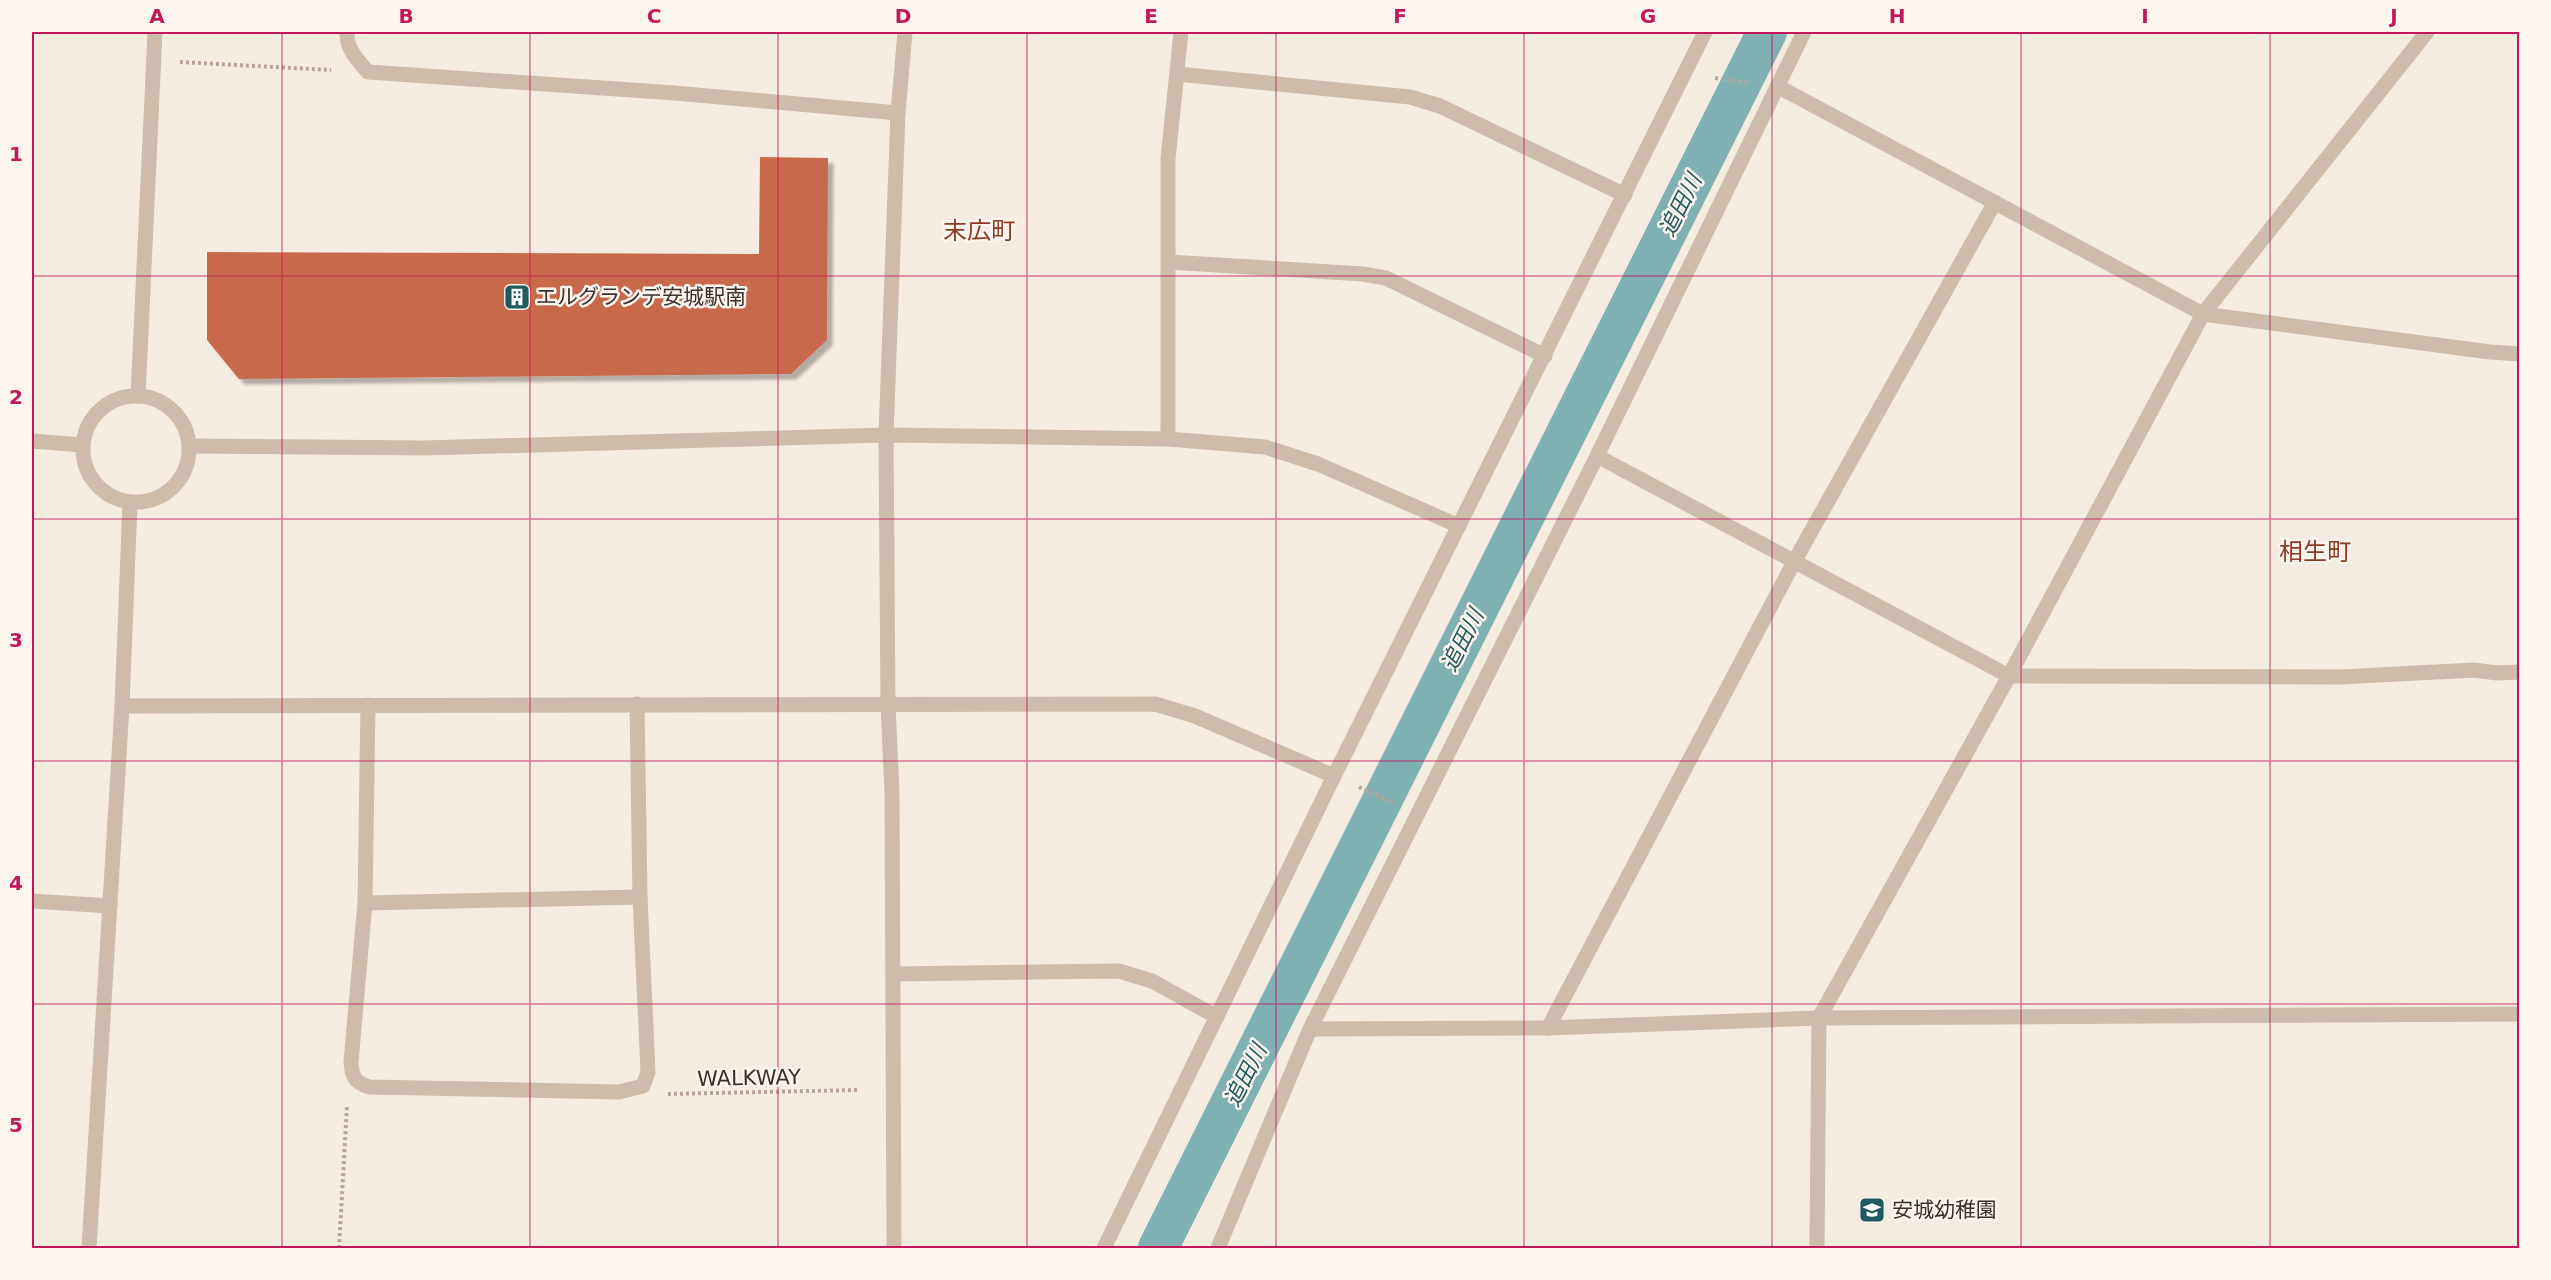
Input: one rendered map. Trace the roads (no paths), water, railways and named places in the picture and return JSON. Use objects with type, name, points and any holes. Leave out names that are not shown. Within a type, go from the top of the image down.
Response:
[{"type":"street","points":[[138,396],[155,32]]},
{"type":"street","points":[[347,32],[347,39],[354,57],[368,72],[675,93],[898,113]]},
{"type":"street","points":[[894,1248],[892,792],[888,704],[886,435],[898,113],[905,32]]},
{"type":"street","points":[[1168,439],[1168,159],[1181,32]]},
{"type":"street","points":[[1104,1248],[1334,776],[1705,32]]},
{"type":"street","points":[[1218,1248],[1310,1029],[1597,456],[1804,32]]},
{"type":"street","points":[[1816,1248],[1819,1018],[2009,676],[2203,314],[2427,32]]},
{"type":"street","points":[[1177,74],[1410,97],[1440,106],[1624,195]]},
{"type":"street","points":[[1777,86],[2203,314],[2520,354]]},
{"type":"street","points":[[1548,1028],[1794,562],[1995,202]]},
{"type":"street","points":[[1168,262],[1363,274],[1386,278],[1545,356]]},
{"type":"street","points":[[138,396],[153,399],[168,406],[179,417],[190,446],[188,465],[180,481],[166,494],[149,502],[130,503],[114,499],[100,489],[90,477],[83,461],[82,445],[86,429],[95,415],[107,405],[122,398],[138,396]]},
{"type":"street","points":[[190,446],[424,448],[886,435],[1168,439],[1265,447],[1318,464],[1459,526]]},
{"type":"street","points":[[32,441],[82,445]]},
{"type":"street","points":[[1597,456],[2009,676],[2341,677],[2474,670],[2497,673],[2520,672]]},
{"type":"street","points":[[89,1248],[122,706],[130,503]]},
{"type":"street","points":[[122,706],[1155,704],[1195,716],[1334,776]]},
{"type":"street","points":[[368,705],[365,903],[351,1062],[352,1074],[356,1082],[369,1087],[619,1092],[643,1086],[648,1072],[640,897],[638,705]]},
{"type":"street","points":[[365,903],[640,897]]},
{"type":"street","points":[[32,901],[110,906]]},
{"type":"street","points":[[893,974],[1119,971],[1152,981],[1217,1017]]},
{"type":"street","points":[[1310,1029],[1548,1028],[1819,1018],[2520,1014]]},
{"type":"waterway","name":"追田川","points":[[1158,1248],[1767,32]]},
{"type":"place","name":"エルグランデ安城駅南","points":[[517,297]]},
{"type":"place","name":"安城幼稚園","points":[[1872,1210]]},
{"type":"district","name":"末広町","points":[[979,231]]},
{"type":"district","name":"相生町","points":[[2315,552]]}]
